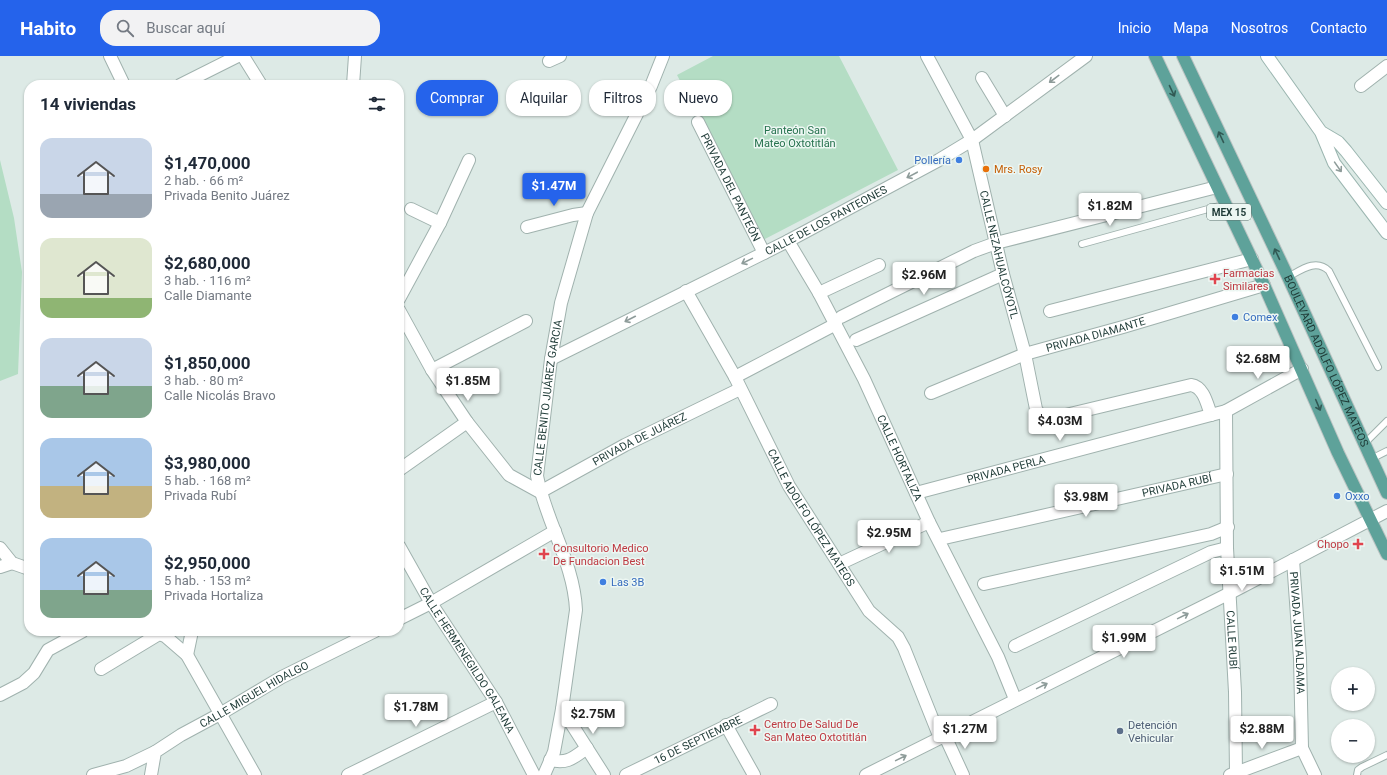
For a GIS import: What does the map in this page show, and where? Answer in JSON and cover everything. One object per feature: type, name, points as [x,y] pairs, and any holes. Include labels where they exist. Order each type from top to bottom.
[{"type":"main road","name":"MEX 15","points":[[1155,56],[1252,259],[1338,452],[1387,554]]},
{"type":"main road","name":"BOULEVARD ADOLFO LÓPEZ MATEOS","points":[[1183,56],[1288,277],[1387,493]]},
{"type":"street","points":[[110,56],[122,80]]},
{"type":"street","points":[[190,80],[238,56]]},
{"type":"street","points":[[243,56],[258,80]]},
{"type":"street","points":[[353,80],[354,56]]},
{"type":"street","points":[[549,61],[560,56]]},
{"type":"street","name":"CALLE BENITO JUÁREZ GARCIA","points":[[544,775],[554,752],[562,709],[576,610],[575,594],[571,578],[556,531],[540,492],[537,476],[551,359],[560,303],[587,213],[651,86],[663,56]]},
{"type":"street","name":"CALLE NEZAHUALCÓYOTL","points":[[927,56],[972,140],[1003,274],[1025,354],[1036,409],[1039,415],[1042,417],[1053,418],[1191,385],[1195,385],[1202,392],[1211,415]]},
{"type":"street","name":"CALLE DE LOS PANTEONES","points":[[551,359],[788,241],[938,160],[972,140],[1086,56]]},
{"type":"street","points":[[1267,56],[1320,132],[1334,163],[1387,233]]},
{"type":"street","points":[[1361,86],[1387,66]]},
{"type":"street","points":[[982,78],[1005,116]]},
{"type":"street","name":"PRIVADA DEL PANTEÓN","points":[[698,122],[764,253]]},
{"type":"street","points":[[1320,132],[1338,142],[1387,203]]},
{"type":"street","points":[[404,290],[440,223],[469,160]]},
{"type":"street","points":[[735,377],[838,320],[974,251],[996,243],[1217,187]]},
{"type":"street","points":[[411,209],[440,223]]},
{"type":"street","points":[[527,227],[573,215],[587,213]]},
{"type":"street","name":"CALLE HORTALIZA","points":[[788,241],[819,293],[838,320],[916,493],[998,657],[1015,700]]},
{"type":"street","points":[[1050,311],[1252,259]]},
{"type":"street","points":[[819,293],[879,265]]},
{"type":"street","points":[[856,340],[1003,274]]},
{"type":"street","name":"PRIVADA DIAMANTE","points":[[931,394],[1025,354],[1124,327],[1264,285]]},
{"type":"street","name":"CALLE ADOLFO LÓPEZ MATEOS","points":[[686,291],[735,377],[789,486],[869,611],[898,637],[942,737],[963,775]]},
{"type":"street","points":[[404,319],[432,370],[467,422],[509,475],[540,492]]},
{"type":"street","points":[[432,370],[526,321]]},
{"type":"street","name":"PRIVADA PERLA","points":[[916,493],[1226,411],[1302,369]]},
{"type":"street","name":"PRIVADA DE JUÁREZ","points":[[540,492],[625,445],[740,389]]},
{"type":"street","name":"CALLE RUBÍ","points":[[1226,411],[1227,548],[1235,692],[1233,774]]},
{"type":"street","points":[[404,466],[467,422]]},
{"type":"street","name":"PRIVADA RUBÍ","points":[[940,539],[1227,474]]},
{"type":"street","points":[[866,775],[1230,593],[1387,511]]},
{"type":"street","points":[[839,564],[930,522]]},
{"type":"street","points":[[984,584],[1211,534],[1228,527]]},
{"type":"street","points":[[404,616],[431,603],[556,531]]},
{"type":"street","points":[[0,548],[12,563],[24,567]]},
{"type":"street","points":[[1015,646],[1211,552],[1227,548]]},
{"type":"street","name":"CALLE HERMENEGILDO GALEANA","points":[[404,555],[431,603],[496,702],[534,775]]},
{"type":"street","name":"PRIVADA JUAN ALDAMA","points":[[1293,560],[1300,658],[1302,748],[1315,775]]},
{"type":"street","points":[[0,567],[12,563]]},
{"type":"street","points":[[0,695],[23,683],[34,673],[48,650],[74,636]]},
{"type":"street","points":[[101,668],[156,636]]},
{"type":"street","points":[[165,636],[187,655],[255,775]]},
{"type":"street","points":[[187,655],[191,636]]},
{"type":"street","name":"CALLE MIGUEL HIDALGO","points":[[93,775],[126,766],[155,752],[181,735],[282,678],[365,636]]},
{"type":"street","points":[[348,775],[496,702]]},
{"type":"street","name":"16 DE SEPTIEMBRE","points":[[626,775],[771,704]]},
{"type":"street","points":[[562,709],[604,775]]},
{"type":"street","points":[[726,725],[754,775]]},
{"type":"street","points":[[550,760],[560,762],[568,761],[587,748]]},
{"type":"street","points":[[1233,774],[1302,748]]},
{"type":"street","points":[[150,775],[155,752]]},
{"type":"lane","points":[[1082,244],[1226,204]]},
{"type":"lane","points":[[1288,277],[1305,268],[1317,265],[1324,266],[1329,271],[1378,367]]},
{"type":"lane","points":[[1364,444],[1387,421]]},
{"type":"lane","points":[[1371,459],[1387,451]]},
{"type":"lane","points":[[1357,775],[1358,770],[1362,767],[1387,755]]},
{"type":"green space","name":"Panteón San Mateo Oxtotitlán","points":[[713,56],[839,56],[898,170],[763,240],[698,116],[732,116],[732,80],[680,80],[677,75]]},
{"type":"green space","points":[[0,160],[14,218],[22,272],[18,374],[0,381]]},
{"type":"place","name":"Pollería","points":[[959,160]]},
{"type":"place","name":"Mrs. Rosy","points":[[986,169]]},
{"type":"place","name":"Farmacias Similares","points":[[1215,279]]},
{"type":"place","name":"Comex","points":[[1235,317]]},
{"type":"place","name":"Oxxo","points":[[1337,496]]},
{"type":"place","name":"Chopo","points":[[1358,544]]},
{"type":"place","name":"Consultorio Medico De Fundacion Best","points":[[544,554]]},
{"type":"place","name":"Las 3B","points":[[603,582]]},
{"type":"place","name":"Centro De Salud De San Mateo Oxtotitlán","points":[[755,730]]},
{"type":"place","name":"Detención Vehicular","points":[[1120,731]]}]
